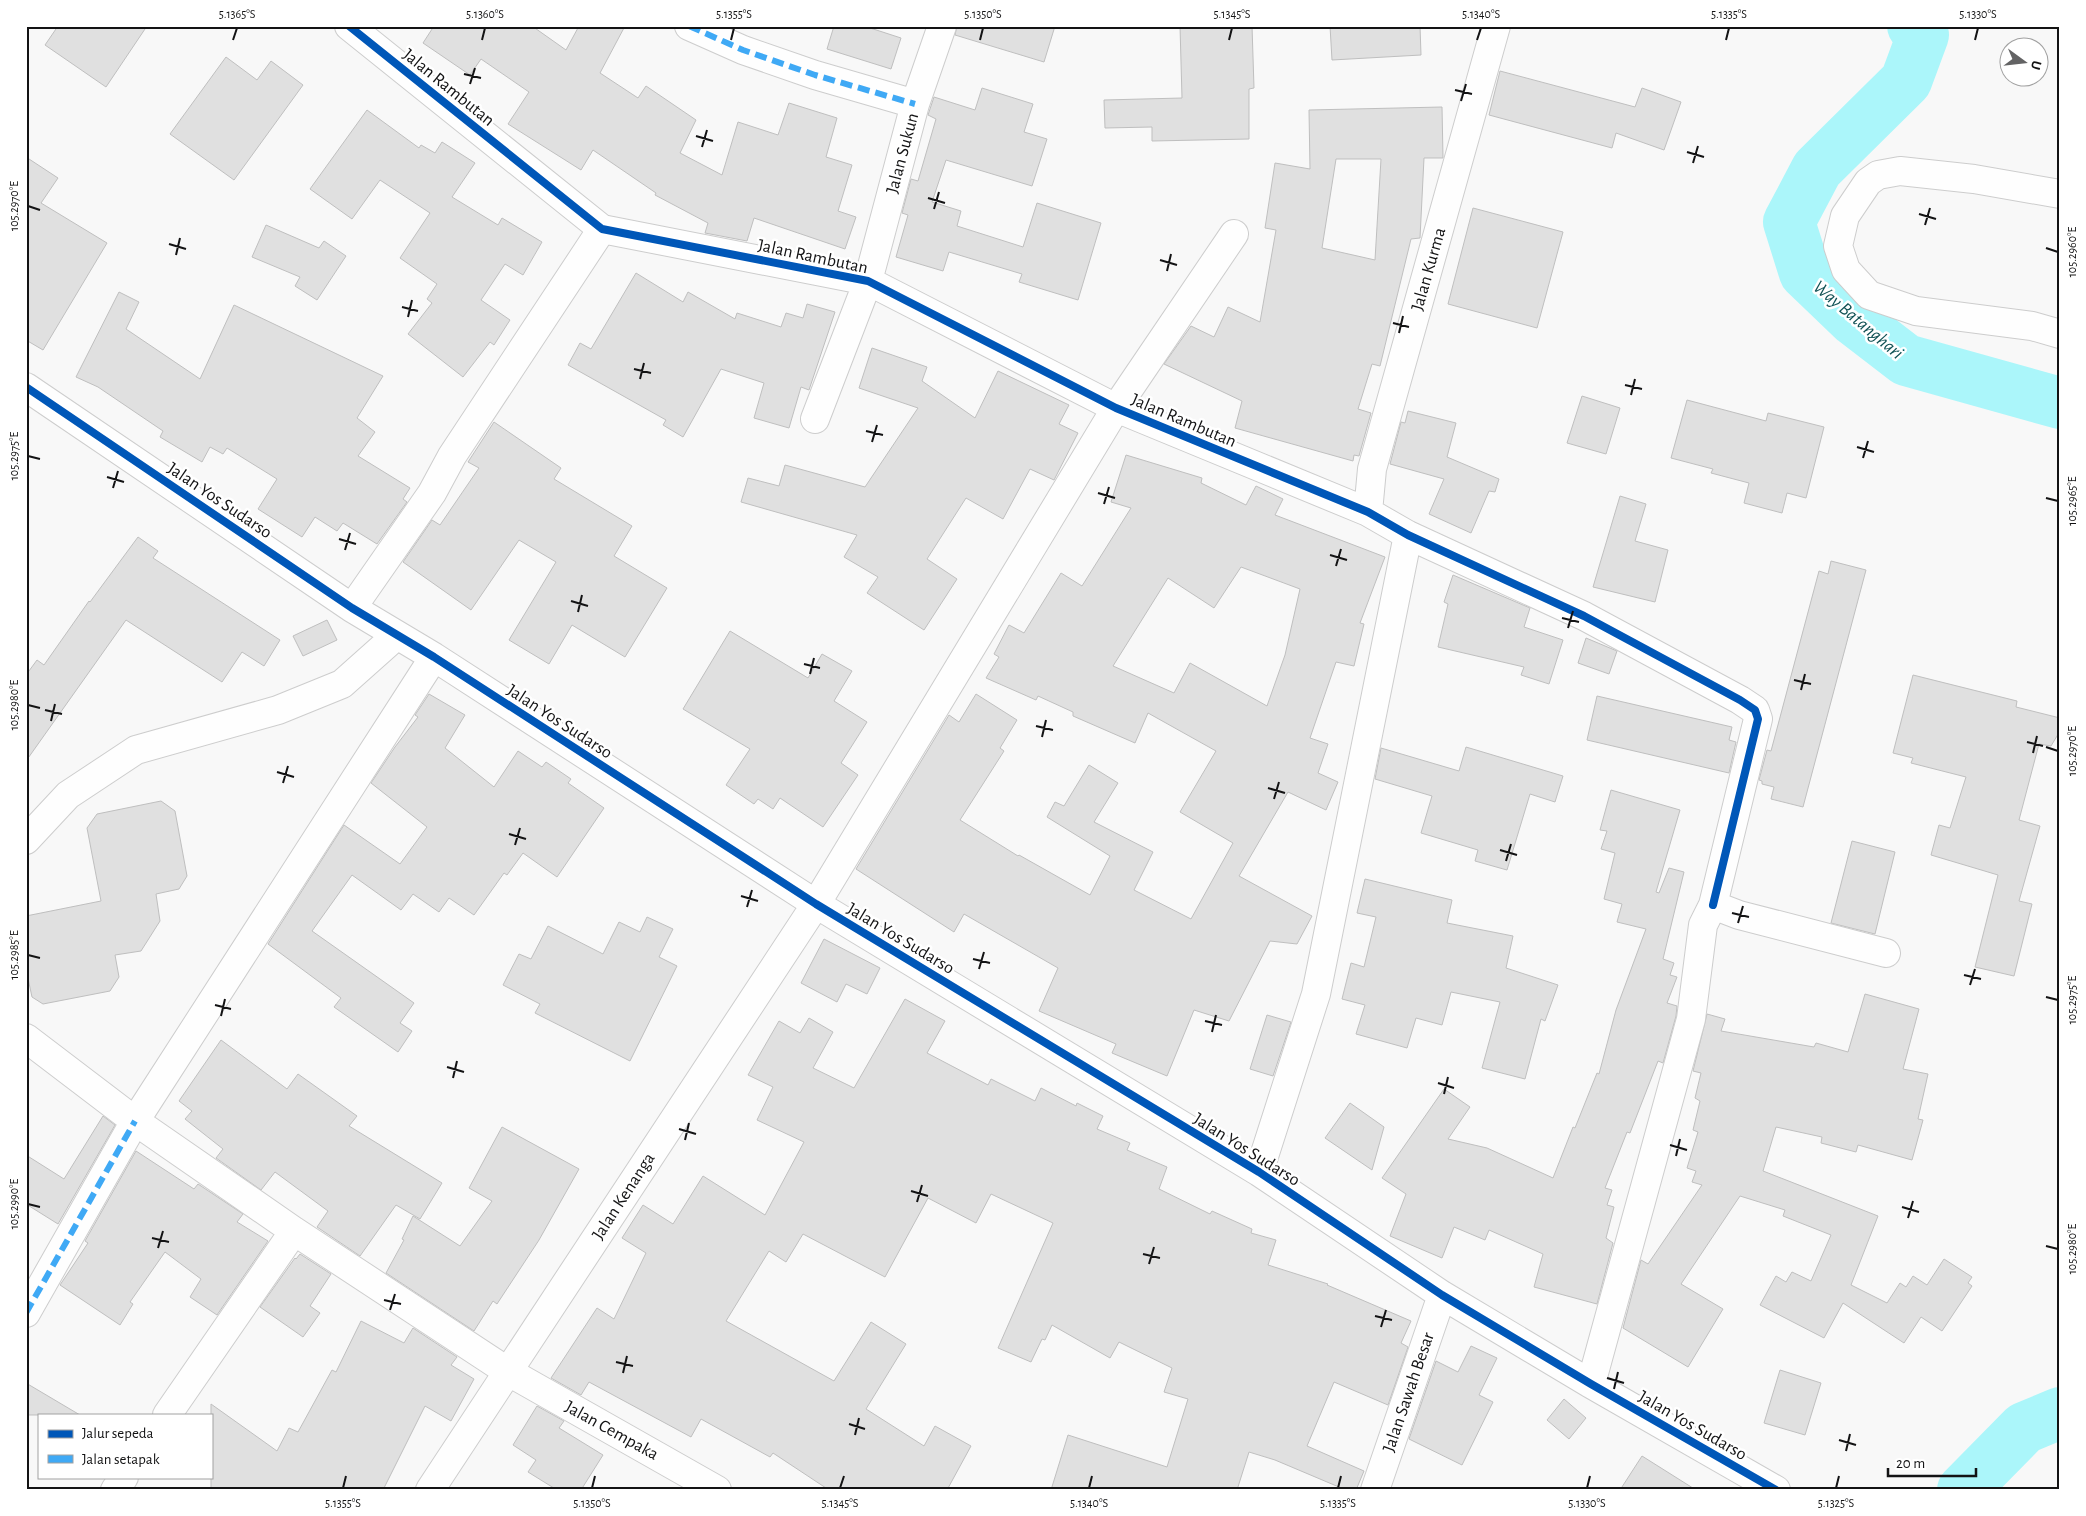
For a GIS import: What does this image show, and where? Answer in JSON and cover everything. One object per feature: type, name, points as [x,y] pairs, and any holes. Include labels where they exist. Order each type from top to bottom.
[{"type":"street","name":"Jalan Rambutan","points":[[349,26],[602,229],[868,281],[1116,408],[1368,512],[1408,535],[1584,616],[1740,700],[1755,710],[1758,719],[1713,905],[1703,925],[1691,1019],[1591,1384]]},
{"type":"street","points":[[689,26],[743,50],[797,69],[915,104]]},
{"type":"street","name":"Jalan Sukun","points":[[816,419],[868,281],[915,104],[942,26]]},
{"type":"street","name":"Jalan Kurma","points":[[1368,512],[1372,469],[1496,26]]},
{"type":"street","points":[[2060,194],[1974,179],[1900,171],[1878,175],[1868,182],[1845,216],[1838,246],[1846,270],[1869,295],[1916,311],[2032,326],[2060,334]]},
{"type":"street","points":[[352,608],[432,493],[452,456],[602,229]]},
{"type":"street","name":"Jalan Kenanga","points":[[430,1490],[816,904],[1116,408],[1234,234]]},
{"type":"street","name":"Jalan Yos Sudarso","points":[[26,387],[352,608],[434,658],[816,904],[1258,1172],[1442,1295],[1591,1384],[1776,1490]]},
{"type":"street","points":[[1258,1172],[1316,994],[1408,535]]},
{"type":"street","points":[[27,838],[68,795],[136,750],[278,710],[342,684],[397,635]]},
{"type":"street","points":[[26,1313],[135,1121],[434,658]]},
{"type":"street","points":[[1713,905],[1740,915],[1886,953]]},
{"type":"street","name":"Jalan Cempaka","points":[[26,1038],[135,1121],[294,1231],[507,1371],[717,1490]]},
{"type":"street","points":[[168,1414],[294,1231]]},
{"type":"street","name":"Jalan Sawah Besar","points":[[1375,1490],[1442,1295]]},
{"type":"street","points":[[115,1490],[123,1478]]},
{"type":"building","points":[[58,26],[147,26],[106,87],[45,45]]},
{"type":"building","points":[[434,26],[532,26],[566,50],[579,26],[625,26],[600,73],[638,98],[646,86],[696,120],[680,153],[722,175],[738,122],[778,135],[789,103],[837,118],[826,157],[852,165],[838,211],[856,217],[845,249],[754,218],[747,241],[705,233],[708,223],[655,195],[656,193],[593,150],[581,170],[508,124],[529,92],[481,59],[470,75],[423,43]]},
{"type":"building","points":[[834,26],[864,26],[901,38],[891,69],[827,49]]},
{"type":"building","points":[[957,26],[1055,26],[1044,62],[955,35]]},
{"type":"building","points":[[1180,26],[1252,26],[1254,88],[1249,89],[1249,139],[1152,141],[1152,127],[1105,128],[1104,100],[1182,98]]},
{"type":"building","points":[[1330,26],[1420,26],[1421,55],[1332,60]]},
{"type":"building","points":[[226,57],[257,80],[271,61],[303,85],[234,180],[170,134]]},
{"type":"building","points":[[1500,71],[1635,107],[1642,88],[1681,102],[1664,150],[1616,133],[1612,148],[1489,115]]},
{"type":"building","points":[[982,88],[1033,104],[1024,132],[1047,139],[1032,186],[946,160],[932,202],[961,211],[957,226],[1023,247],[1037,203],[1101,223],[1078,300],[1019,282],[1022,274],[949,252],[943,271],[896,257],[908,215],[902,213],[911,179],[918,181],[936,119],[928,115],[934,97],[975,110]]},
{"type":"building","points":[[1442,107],[1443,158],[1424,158],[1420,238],[1411,239],[1380,366],[1372,364],[1358,409],[1371,413],[1359,456],[1354,455],[1353,461],[1235,428],[1242,401],[1164,364],[1191,326],[1214,337],[1228,307],[1260,322],[1276,230],[1265,228],[1275,163],[1310,169],[1309,110]],"holes":[[[1336,159],[1381,159],[1375,260],[1322,248]]]},
{"type":"building","points":[[367,110],[419,148],[421,145],[435,153],[442,142],[475,163],[452,197],[498,225],[502,218],[542,242],[523,275],[505,264],[481,300],[510,320],[494,345],[490,342],[463,377],[408,334],[432,303],[427,299],[437,284],[400,258],[430,213],[380,180],[352,219],[310,189]]},
{"type":"building","points":[[26,157],[58,178],[41,203],[107,243],[43,350],[26,340]]},
{"type":"building","points":[[1473,208],[1563,232],[1537,328],[1448,304]]},
{"type":"building","points":[[266,225],[319,248],[324,241],[346,256],[317,300],[295,286],[300,277],[252,257]]},
{"type":"building","points":[[636,273],[683,302],[688,292],[735,319],[737,313],[781,327],[786,313],[803,318],[807,304],[835,312],[809,390],[801,387],[789,428],[754,418],[764,383],[721,369],[683,437],[663,425],[666,420],[568,365],[580,343],[591,349]]},
{"type":"building","points":[[119,292],[139,302],[126,329],[200,379],[234,305],[383,376],[357,418],[375,432],[358,456],[410,488],[403,499],[407,502],[377,544],[343,523],[337,531],[315,517],[302,537],[258,509],[277,479],[227,448],[223,454],[210,447],[202,462],[160,437],[163,431],[98,387],[76,377]]},
{"type":"building","points":[[872,348],[927,367],[922,381],[975,418],[998,371],[1069,405],[1059,424],[1078,433],[1054,480],[1030,469],[1003,519],[966,498],[927,559],[957,579],[924,630],[867,593],[878,577],[844,557],[857,535],[741,502],[748,478],[779,486],[785,465],[865,487],[918,408],[859,388]]},
{"type":"building","points":[[1582,396],[1620,408],[1606,454],[1567,443]]},
{"type":"building","points":[[1687,400],[1766,421],[1768,413],[1824,427],[1806,498],[1787,493],[1782,513],[1744,503],[1749,483],[1711,473],[1713,469],[1671,458]]},
{"type":"building","points":[[1408,411],[1456,423],[1447,457],[1499,479],[1495,492],[1489,491],[1471,533],[1429,514],[1444,479],[1390,464],[1401,422],[1405,423]]},
{"type":"building","points":[[494,422],[561,468],[554,479],[632,526],[614,556],[667,588],[625,657],[572,625],[549,664],[509,640],[556,562],[519,540],[471,610],[403,562],[432,520],[440,525],[479,468],[468,462]]},
{"type":"building","points":[[1126,455],[1202,478],[1201,483],[1246,505],[1256,486],[1283,499],[1275,515],[1385,557],[1360,623],[1364,624],[1354,666],[1336,662],[1310,738],[1328,744],[1318,773],[1338,782],[1326,810],[1288,792],[1239,876],[1312,916],[1297,944],[1270,941],[1229,1021],[1194,1010],[1167,1076],[1112,1053],[1116,1044],[1039,1011],[1058,968],[964,914],[954,932],[856,869],[949,715],[959,722],[976,694],[1017,720],[1000,748],[1004,751],[960,820],[1018,856],[1090,895],[1110,856],[1047,817],[1055,802],[1064,806],[1089,765],[1118,783],[1094,822],[1153,852],[1134,890],[1191,919],[1233,843],[1180,812],[1216,751],[1148,713],[1135,743],[1073,716],[1073,712],[1038,696],[1036,700],[986,678],[999,657],[994,654],[1009,625],[1024,633],[1061,573],[1082,586],[1131,508],[1111,502]],"holes":[[[1241,567],[1300,589],[1285,655],[1267,706],[1190,663],[1174,693],[1113,666],[1168,578],[1214,608]]]},
{"type":"building","points":[[1620,496],[1646,504],[1635,541],[1668,550],[1655,602],[1593,587]]},
{"type":"building","points":[[138,537],[158,551],[153,558],[280,640],[264,666],[242,652],[222,682],[126,620],[26,761],[26,675],[37,660],[44,665],[89,601]]},
{"type":"building","points":[[1831,561],[1866,570],[1803,807],[1771,799],[1774,787],[1762,784],[1762,781],[1759,780],[1767,750],[1771,751],[1819,571],[1828,574]]},
{"type":"building","points":[[1453,575],[1530,608],[1524,627],[1563,640],[1549,684],[1521,675],[1524,667],[1438,647],[1448,604],[1444,602]]},
{"type":"building","points":[[327,620],[337,640],[303,656],[293,636]]},
{"type":"building","points":[[730,631],[808,678],[822,654],[852,671],[834,701],[867,722],[841,763],[858,775],[823,827],[780,798],[773,809],[758,799],[754,804],[726,785],[750,749],[683,709]]},
{"type":"building","points":[[1586,638],[1617,651],[1609,674],[1578,663]]},
{"type":"building","points":[[1913,675],[2017,701],[2016,707],[2060,718],[2060,731],[2051,746],[2039,744],[2019,820],[2040,826],[2019,901],[2032,904],[2014,976],[1975,967],[1998,875],[1931,855],[1939,825],[1950,828],[1966,777],[1911,763],[1913,758],[1893,753]]},
{"type":"building","points":[[429,694],[465,715],[445,748],[494,787],[518,751],[542,767],[546,762],[571,779],[568,783],[604,808],[557,877],[523,853],[507,875],[504,873],[474,915],[449,898],[439,912],[413,894],[401,910],[352,875],[312,931],[414,1003],[400,1023],[412,1031],[398,1052],[334,1007],[341,998],[268,944],[344,825],[400,864],[427,827],[371,783],[418,717],[415,715]]},
{"type":"building","points":[[1597,696],[1732,727],[1729,740],[1736,742],[1729,773],[1587,740]]},
{"type":"building","points":[[1466,747],[1563,776],[1555,802],[1530,794],[1507,870],[1475,861],[1478,850],[1421,833],[1432,796],[1375,779],[1381,748],[1459,771]]},
{"type":"building","points":[[1611,790],[1680,810],[1656,892],[1659,893],[1669,868],[1684,872],[1663,959],[1674,963],[1670,975],[1677,977],[1667,1003],[1677,1006],[1676,1016],[1663,1063],[1658,1061],[1630,1133],[1627,1132],[1605,1188],[1612,1190],[1607,1205],[1614,1207],[1606,1238],[1613,1243],[1597,1304],[1534,1287],[1543,1254],[1489,1230],[1485,1240],[1454,1227],[1442,1258],[1390,1236],[1406,1194],[1382,1178],[1444,1089],[1470,1107],[1448,1139],[1487,1148],[1553,1178],[1573,1127],[1575,1128],[1597,1073],[1599,1074],[1616,1010],[1646,929],[1617,922],[1622,904],[1604,899],[1615,853],[1601,849],[1607,831],[1600,830]]},
{"type":"building","points":[[161,801],[175,811],[187,876],[179,889],[156,894],[160,921],[141,951],[115,955],[119,977],[110,991],[43,1004],[32,997],[26,969],[26,916],[101,901],[87,828],[97,814]]},
{"type":"building","points":[[1852,841],[1895,852],[1875,934],[1831,923]]},
{"type":"building","points":[[1365,879],[1452,900],[1447,923],[1513,936],[1506,968],[1558,985],[1545,1021],[1541,1019],[1525,1079],[1482,1068],[1500,1002],[1451,992],[1442,1025],[1416,1018],[1407,1048],[1356,1034],[1365,1005],[1342,999],[1351,963],[1364,967],[1376,917],[1357,913]]},
{"type":"building","points":[[647,917],[673,929],[659,957],[677,966],[630,1061],[535,1013],[540,1004],[503,985],[519,954],[531,959],[548,926],[603,954],[619,922],[640,932]]},
{"type":"building","points":[[824,939],[880,968],[867,994],[846,984],[837,1002],[801,983]]},
{"type":"building","points":[[1865,994],[1919,1009],[1903,1069],[1928,1074],[1918,1119],[1923,1120],[1912,1160],[1858,1145],[1856,1152],[1821,1143],[1822,1137],[1776,1127],[1763,1171],[1878,1216],[1851,1285],[1887,1303],[1900,1283],[1906,1287],[1913,1276],[1927,1285],[1944,1259],[1972,1277],[1968,1283],[1972,1286],[1942,1331],[1921,1317],[1904,1343],[1843,1303],[1824,1338],[1760,1305],[1776,1276],[1786,1282],[1792,1272],[1811,1281],[1831,1235],[1783,1216],[1785,1210],[1740,1196],[1681,1284],[1723,1309],[1688,1367],[1623,1328],[1641,1260],[1648,1264],[1702,1185],[1692,1182],[1696,1171],[1687,1168],[1698,1132],[1693,1130],[1700,1101],[1695,1098],[1701,1073],[1693,1071],[1707,1014],[1725,1019],[1721,1031],[1814,1047],[1816,1043],[1848,1052]]},
{"type":"building","points":[[905,999],[945,1021],[927,1053],[988,1085],[991,1079],[1035,1101],[1041,1088],[1076,1106],[1077,1103],[1103,1116],[1097,1129],[1130,1143],[1127,1150],[1167,1167],[1159,1189],[1210,1214],[1212,1211],[1252,1229],[1251,1233],[1276,1240],[1268,1265],[1328,1284],[1411,1321],[1401,1343],[1408,1347],[1388,1405],[1334,1382],[1307,1446],[1364,1471],[1356,1490],[1346,1490],[1275,1460],[1249,1452],[1237,1490],[1051,1490],[1068,1435],[1167,1467],[1188,1399],[1164,1392],[1172,1368],[1119,1342],[1110,1358],[1052,1325],[1045,1340],[1042,1339],[1031,1362],[998,1348],[1053,1223],[991,1194],[976,1223],[928,1198],[885,1277],[803,1234],[786,1262],[769,1251],[726,1321],[834,1381],[871,1322],[906,1344],[866,1409],[924,1446],[935,1426],[971,1446],[947,1490],[829,1490],[773,1453],[770,1457],[701,1419],[691,1437],[589,1382],[581,1395],[551,1378],[597,1308],[614,1319],[646,1253],[622,1238],[643,1205],[673,1224],[703,1176],[765,1215],[804,1142],[757,1120],[773,1087],[748,1075],[779,1021],[800,1033],[809,1018],[833,1032],[813,1068],[854,1088]]},
{"type":"building","points":[[1267,1015],[1291,1022],[1273,1076],[1250,1069]]},
{"type":"building","points":[[221,1040],[287,1089],[298,1074],[357,1116],[349,1126],[442,1183],[420,1219],[396,1205],[360,1256],[317,1227],[328,1211],[275,1172],[261,1190],[216,1158],[223,1149],[185,1119],[192,1111],[179,1101]]},
{"type":"building","points":[[1350,1103],[1384,1127],[1372,1170],[1325,1138]]},
{"type":"building","points":[[103,1116],[115,1125],[58,1224],[26,1204],[26,1155],[64,1179]]},
{"type":"building","points":[[502,1127],[579,1169],[539,1240],[497,1304],[493,1301],[474,1331],[386,1273],[404,1240],[402,1239],[413,1216],[460,1246],[492,1201],[469,1188]]},
{"type":"building","points":[[136,1151],[194,1189],[198,1184],[243,1214],[237,1222],[268,1241],[217,1315],[190,1297],[201,1279],[165,1252],[130,1302],[133,1304],[120,1325],[60,1285],[88,1243],[85,1241]]},
{"type":"building","points":[[300,1254],[331,1274],[310,1306],[320,1313],[303,1337],[260,1307],[295,1258]]},
{"type":"building","points":[[361,1321],[404,1343],[413,1328],[457,1357],[451,1365],[474,1379],[451,1421],[425,1406],[383,1490],[211,1490],[211,1404],[277,1451],[289,1428],[298,1432],[332,1370],[336,1372]]},
{"type":"building","points":[[1471,1346],[1497,1358],[1479,1395],[1493,1402],[1462,1465],[1409,1439],[1436,1361],[1458,1372]]},
{"type":"building","points":[[1780,1370],[1821,1383],[1805,1435],[1764,1423]]},
{"type":"building","points":[[26,1383],[78,1414],[38,1414],[26,1415]]},
{"type":"building","points":[[1564,1399],[1586,1418],[1569,1439],[1547,1420]]},
{"type":"building","points":[[537,1406],[564,1421],[559,1428],[603,1455],[581,1490],[557,1490],[528,1472],[536,1460],[513,1445]]},
{"type":"building","points":[[1642,1456],[1696,1490],[1620,1490]]},
{"type":"waterway","name":"Way Batanghari","points":[[1913,26],[1923,35],[1906,81],[1817,169],[1789,222],[1805,273],[1854,320],[1906,360],[2060,403]]},
{"type":"waterway","name":"Way Batanghari","points":[[1963,1490],[2024,1428],[2060,1413]]},
{"type":"marked path","points":[[689,26],[743,50],[815,75],[915,104]]},
{"type":"marked path","points":[[26,1313],[135,1121]]},
{"type":"cycle path","points":[[349,26],[602,229],[868,281],[1116,408],[1368,512],[1408,535],[1584,616],[1740,700],[1755,710],[1758,719],[1713,905]]},
{"type":"cycle path","points":[[26,387],[352,608],[434,657],[816,904],[1259,1172],[1442,1295],[1591,1384],[1776,1490]]}]
